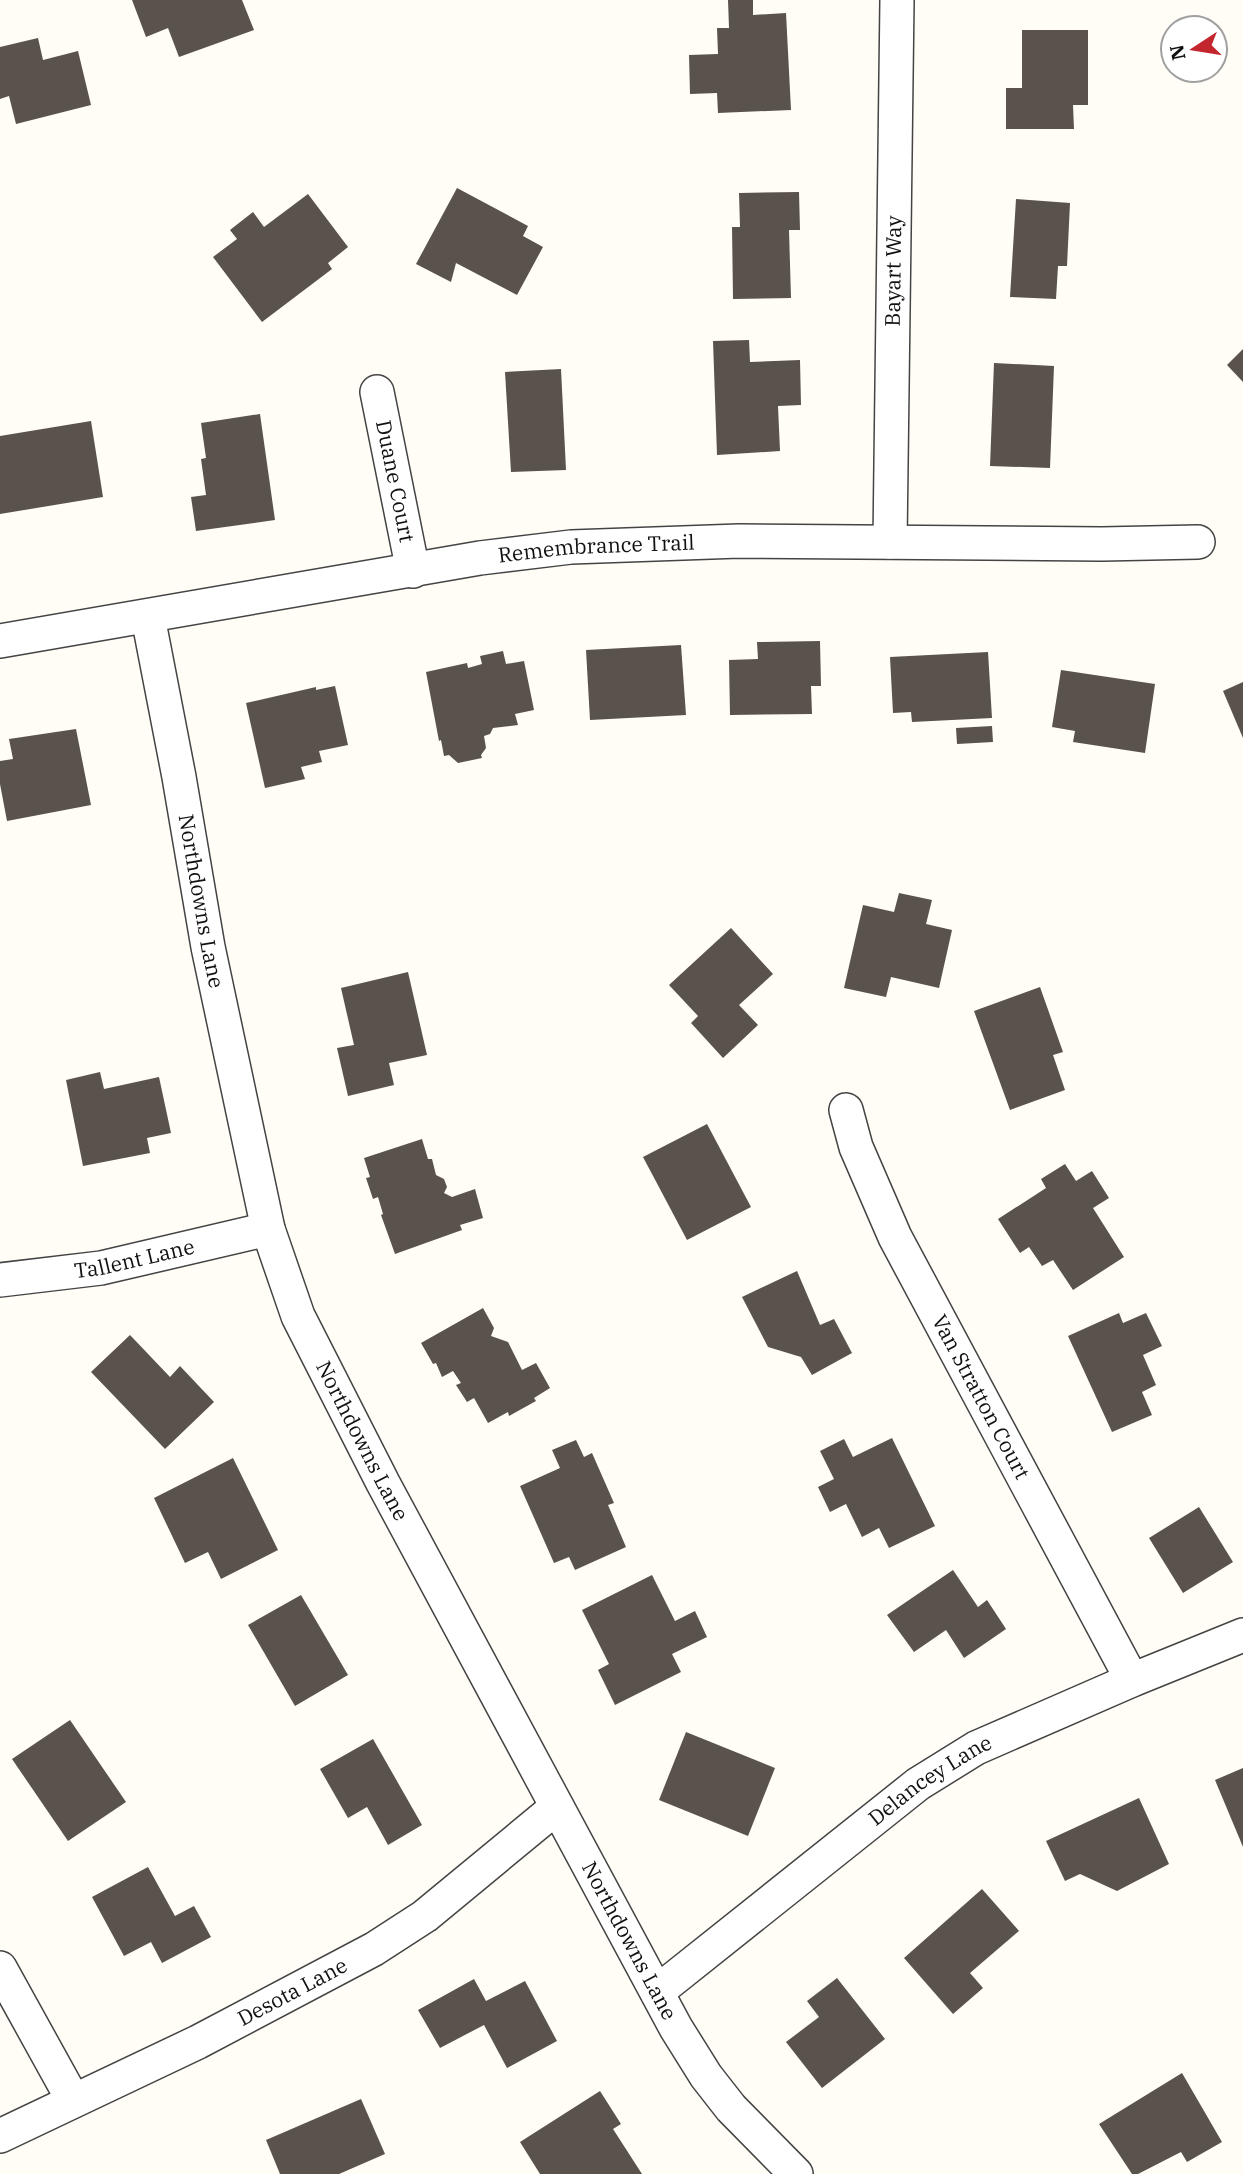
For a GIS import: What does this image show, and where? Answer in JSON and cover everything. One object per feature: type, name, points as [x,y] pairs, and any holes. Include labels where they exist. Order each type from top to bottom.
[{"type":"street","name":"Bayart Way","points":[[890,542],[897,0]]},
{"type":"street","name":"Duane Court","points":[[377,392],[413,571]]},
{"type":"street","name":"Remembrance Trail","points":[[0,641],[481,558],[572,547],[739,541],[1102,544],[1198,542]]},
{"type":"street","name":"Northdowns Lane","points":[[148,617],[208,947],[268,1229],[304,1328],[383,1483],[657,1992],[706,2076],[731,2108],[796,2174]]},
{"type":"street","name":"Van Stratton Court","points":[[846,1110],[856,1147],[895,1237],[1132,1680]]},
{"type":"street","name":"Tallent Lane","points":[[0,1280],[101,1268],[268,1229]]},
{"type":"street","name":"Delancey Lane","points":[[657,1992],[918,1784],[976,1748],[1243,1635]]},
{"type":"street","name":"Desota Lane","points":[[0,2136],[198,2042],[374,1949],[425,1916],[557,1807]]},
{"type":"street","points":[[0,1968],[73,2100]]},
{"type":"building","points":[[132,0],[242,0],[254,30],[179,57],[168,28],[146,37]]},
{"type":"building","points":[[728,0],[753,0],[753,15],[786,13],[791,110],[718,113],[717,93],[690,94],[689,55],[718,54],[717,28],[729,28]]},
{"type":"building","points":[[1022,30],[1088,30],[1088,105],[1073,105],[1074,129],[1006,129],[1006,88],[1022,88]]},
{"type":"building","points":[[38,38],[43,60],[78,51],[91,105],[16,124],[9,96],[0,99],[0,47]]},
{"type":"building","points":[[457,188],[528,226],[523,236],[543,247],[517,295],[456,263],[451,282],[416,264]]},
{"type":"building","points":[[799,192],[800,230],[789,230],[791,298],[733,299],[732,227],[740,227],[739,193]]},
{"type":"building","points":[[308,194],[348,247],[328,263],[332,269],[262,322],[213,257],[237,239],[230,230],[253,212],[264,227]]},
{"type":"building","points":[[1016,199],[1070,203],[1067,266],[1058,266],[1056,299],[1010,297]]},
{"type":"building","points":[[749,340],[750,362],[800,360],[801,405],[778,406],[780,451],[717,455],[713,341]]},
{"type":"building","points":[[1243,349],[1243,382],[1227,365]]},
{"type":"building","points":[[994,363],[1054,366],[1050,468],[990,466]]},
{"type":"building","points":[[561,369],[566,470],[511,472],[505,372]]},
{"type":"building","points":[[260,414],[275,520],[196,531],[191,497],[206,495],[201,459],[206,458],[201,423]]},
{"type":"building","points":[[91,421],[103,497],[0,514],[0,436]]},
{"type":"building","points":[[820,641],[821,686],[811,686],[812,714],[730,715],[729,660],[758,659],[757,642]]},
{"type":"building","points":[[681,645],[686,715],[590,720],[586,650]]},
{"type":"building","points":[[503,651],[506,664],[524,661],[534,710],[515,714],[518,725],[493,728],[490,734],[484,736],[486,748],[482,758],[458,763],[449,755],[444,756],[426,672],[467,663],[468,668],[482,664],[480,656]]},
{"type":"building","points":[[988,652],[992,718],[912,722],[911,712],[893,713],[890,657]]},
{"type":"building","points":[[1061,670],[1155,684],[1145,753],[1073,742],[1075,731],[1052,727]]},
{"type":"building","points":[[1243,682],[1243,738],[1223,691]]},
{"type":"building","points":[[335,686],[348,745],[319,751],[322,762],[301,767],[305,779],[265,788],[246,703],[316,687],[316,690]]},
{"type":"building","points":[[992,726],[993,742],[957,744],[956,728]]},
{"type":"building","points":[[76,729],[91,805],[7,821],[0,784],[0,761],[13,759],[9,739]]},
{"type":"building","points":[[899,893],[932,900],[926,924],[952,930],[939,988],[891,977],[886,997],[844,988],[863,905],[894,912]]},
{"type":"building","points":[[731,928],[773,974],[739,1005],[758,1025],[723,1058],[691,1023],[698,1016],[669,985]]},
{"type":"building","points":[[408,972],[427,1055],[389,1063],[394,1085],[348,1096],[337,1048],[354,1045],[341,988]]},
{"type":"building","points":[[1040,987],[1063,1052],[1053,1055],[1065,1090],[1010,1110],[974,1011]]},
{"type":"building","points":[[100,1072],[104,1089],[159,1077],[171,1133],[147,1138],[150,1153],[83,1166],[66,1080]]},
{"type":"building","points":[[707,1124],[751,1207],[687,1240],[643,1157]]},
{"type":"building","points":[[422,1139],[436,1175],[444,1179],[447,1187],[444,1193],[452,1197],[475,1189],[483,1218],[460,1225],[462,1230],[395,1254],[381,1215],[383,1214],[378,1197],[373,1199],[366,1178],[370,1177],[364,1158]]},
{"type":"building","points":[[1065,1164],[1076,1181],[1092,1171],[1109,1198],[1093,1208],[1124,1257],[1073,1290],[1053,1260],[1042,1266],[1029,1247],[1020,1253],[998,1219],[1046,1188],[1041,1179]]},
{"type":"building","points":[[797,1271],[820,1325],[834,1319],[852,1353],[812,1375],[801,1357],[768,1347],[742,1297]]},
{"type":"building","points":[[483,1308],[494,1328],[491,1336],[508,1342],[522,1370],[536,1363],[550,1388],[534,1398],[536,1401],[509,1416],[508,1412],[488,1423],[474,1398],[467,1402],[456,1385],[461,1383],[453,1371],[442,1377],[436,1363],[433,1364],[421,1343]]},
{"type":"building","points":[[1119,1313],[1123,1323],[1146,1313],[1162,1346],[1143,1355],[1156,1385],[1142,1392],[1152,1415],[1112,1432],[1068,1336]]},
{"type":"building","points":[[130,1335],[170,1377],[180,1366],[214,1402],[165,1449],[91,1372]]},
{"type":"building","points":[[892,1438],[935,1526],[889,1548],[879,1528],[862,1537],[846,1504],[830,1512],[818,1487],[834,1479],[820,1451],[844,1439],[853,1457]]},
{"type":"building","points":[[576,1440],[584,1457],[592,1453],[614,1503],[608,1505],[626,1547],[575,1570],[569,1557],[554,1563],[520,1486],[560,1468],[552,1450]]},
{"type":"building","points":[[233,1458],[278,1550],[221,1579],[208,1552],[185,1563],[154,1498]]},
{"type":"building","points":[[1199,1507],[1233,1562],[1183,1593],[1149,1538]]},
{"type":"building","points":[[953,1570],[978,1607],[987,1600],[1006,1629],[964,1658],[946,1630],[914,1652],[887,1615]]},
{"type":"building","points":[[652,1575],[675,1621],[695,1611],[707,1637],[672,1654],[681,1672],[615,1705],[598,1670],[609,1664],[582,1610]]},
{"type":"building","points":[[301,1595],[348,1675],[295,1706],[248,1625]]},
{"type":"building","points":[[70,1720],[126,1802],[68,1841],[12,1759]]},
{"type":"building","points":[[686,1732],[775,1768],[748,1836],[659,1800]]},
{"type":"building","points":[[373,1739],[422,1825],[388,1845],[367,1807],[348,1818],[320,1769]]},
{"type":"building","points":[[1243,1768],[1243,1847],[1215,1780]]},
{"type":"building","points":[[1139,1798],[1169,1864],[1117,1891],[1080,1874],[1065,1881],[1046,1841]]},
{"type":"building","points":[[148,1867],[175,1916],[194,1906],[211,1937],[162,1963],[151,1942],[124,1956],[92,1897]]},
{"type":"building","points":[[982,1889],[1019,1931],[970,1973],[983,1988],[953,2014],[904,1958]]},
{"type":"building","points":[[837,1978],[885,2039],[822,2088],[786,2042],[819,2017],[807,2001]]},
{"type":"building","points":[[474,1979],[486,2001],[525,1981],[557,2041],[507,2068],[484,2025],[440,2048],[418,2010]]},
{"type":"building","points":[[1182,2073],[1222,2142],[1187,2162],[1181,2152],[1138,2174],[1132,2174],[1099,2124]]},
{"type":"building","points":[[600,2091],[621,2124],[613,2129],[642,2174],[540,2174],[520,2142]]},
{"type":"building","points":[[361,2099],[385,2154],[339,2174],[280,2174],[266,2140]]}]
